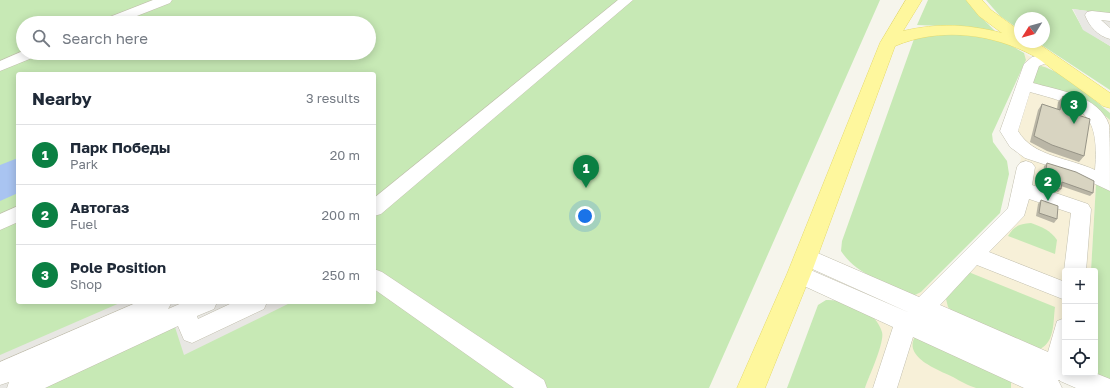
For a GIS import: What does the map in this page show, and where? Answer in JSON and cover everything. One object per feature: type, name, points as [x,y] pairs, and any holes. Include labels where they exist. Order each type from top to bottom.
[{"type":"main road","points":[[751,388],[802,265],[888,43],[914,0]]},
{"type":"main road","points":[[974,0],[985,13],[1014,35]]},
{"type":"main road","points":[[888,43],[905,34],[921,30],[946,29],[992,34],[1036,50],[1110,102]]},
{"type":"street","points":[[125,16],[165,0]]},
{"type":"street","points":[[376,206],[626,0]]},
{"type":"street","points":[[1110,17],[1092,15],[1095,23],[1110,35]]},
{"type":"street","points":[[1025,85],[1069,99],[1085,107],[1097,117],[1104,134],[1107,183],[1080,170],[1031,154],[1016,143],[1009,131],[1032,64],[1037,60],[1036,50]]},
{"type":"street","points":[[0,66],[16,60]]},
{"type":"street","points":[[885,388],[915,319],[1017,211],[1026,167]]},
{"type":"street","points":[[1022,189],[1081,209],[1075,268]]},
{"type":"street","points":[[0,223],[16,214]]},
{"type":"street","points":[[974,255],[1062,290]]},
{"type":"street","points":[[802,265],[915,319],[1020,372],[1060,375],[1102,388]]},
{"type":"street","points":[[376,279],[535,388]]},
{"type":"street","points":[[0,374],[157,304]]},
{"type":"street","points":[[19,388],[202,304]]},
{"type":"street","points":[[184,312],[192,333],[252,304]]},
{"type":"street","points":[[1060,375],[1064,340]]},
{"type":"shaded area","points":[[1073,9],[1110,14],[1110,46],[1083,30]]},
{"type":"shaded area","points":[[1024,53],[1054,71],[1048,68],[1110,120],[1110,190],[1096,184],[1091,268],[1062,268],[1062,359],[909,294],[915,295],[921,292],[1008,213],[1021,158],[1016,148],[1022,70],[1026,60]]},
{"type":"shaded area","points":[[117,304],[288,304],[184,355],[174,324],[36,388],[0,388],[0,355]]},
{"type":"shaded area","points":[[863,309],[1032,388],[865,388],[881,343],[882,332]]},
{"type":"green space","points":[[0,0],[880,0],[709,388],[0,388]]},
{"type":"green space","points":[[928,0],[967,0],[975,11],[995,31],[967,27],[917,25]]},
{"type":"green space","points":[[986,0],[1110,0],[1110,14],[1072,9],[1083,29],[1110,46],[1110,90],[1046,48],[1050,48],[1050,12],[1014,12],[1014,26],[1000,16]]},
{"type":"green space","points":[[973,34],[1003,41],[1024,53],[1026,60],[992,134],[993,142],[1007,161],[1009,174],[1000,213],[921,292],[915,295],[909,294],[871,277],[854,266],[841,251],[842,241],[914,39],[927,35]]},
{"type":"green space","points":[[1041,66],[1059,74],[1086,93],[1110,113],[1110,120],[1091,104],[1034,83],[1032,80],[1036,67]]},
{"type":"green space","points":[[1096,184],[1110,190],[1110,384],[1098,375],[1098,268],[1091,268]]},
{"type":"green space","points":[[1031,223],[1046,229],[1057,240],[1055,254],[1008,236],[1017,226]]},
{"type":"green space","points":[[966,271],[1055,307],[1051,337],[1045,346],[1040,349],[954,313],[948,307],[946,299]]},
{"type":"green space","points":[[826,300],[842,301],[859,307],[867,312],[879,324],[882,332],[881,343],[865,388],[787,388],[818,305]]},
{"type":"green space","points":[[916,335],[1011,378],[1011,388],[976,388],[967,385],[931,366],[917,356],[913,350],[913,343]]},
{"type":"water","points":[[16,159],[16,194],[0,201],[0,165]]},
{"type":"building","points":[[1063,96],[1077,102],[1075,114],[1090,119],[1084,156],[1052,145],[1034,136],[1042,104],[1060,110]]},
{"type":"building","points":[[1047,163],[1076,172],[1094,181],[1093,193],[1062,182],[1061,189],[1044,183]]},
{"type":"building","points":[[1041,200],[1058,206],[1057,219],[1039,213]]},
{"type":"place","name":"Pole Position","points":[[1074,124]]},
{"type":"place","name":"Парк Победы","points":[[586,188]]},
{"type":"place","name":"Автогаз","points":[[1048,201]]}]
